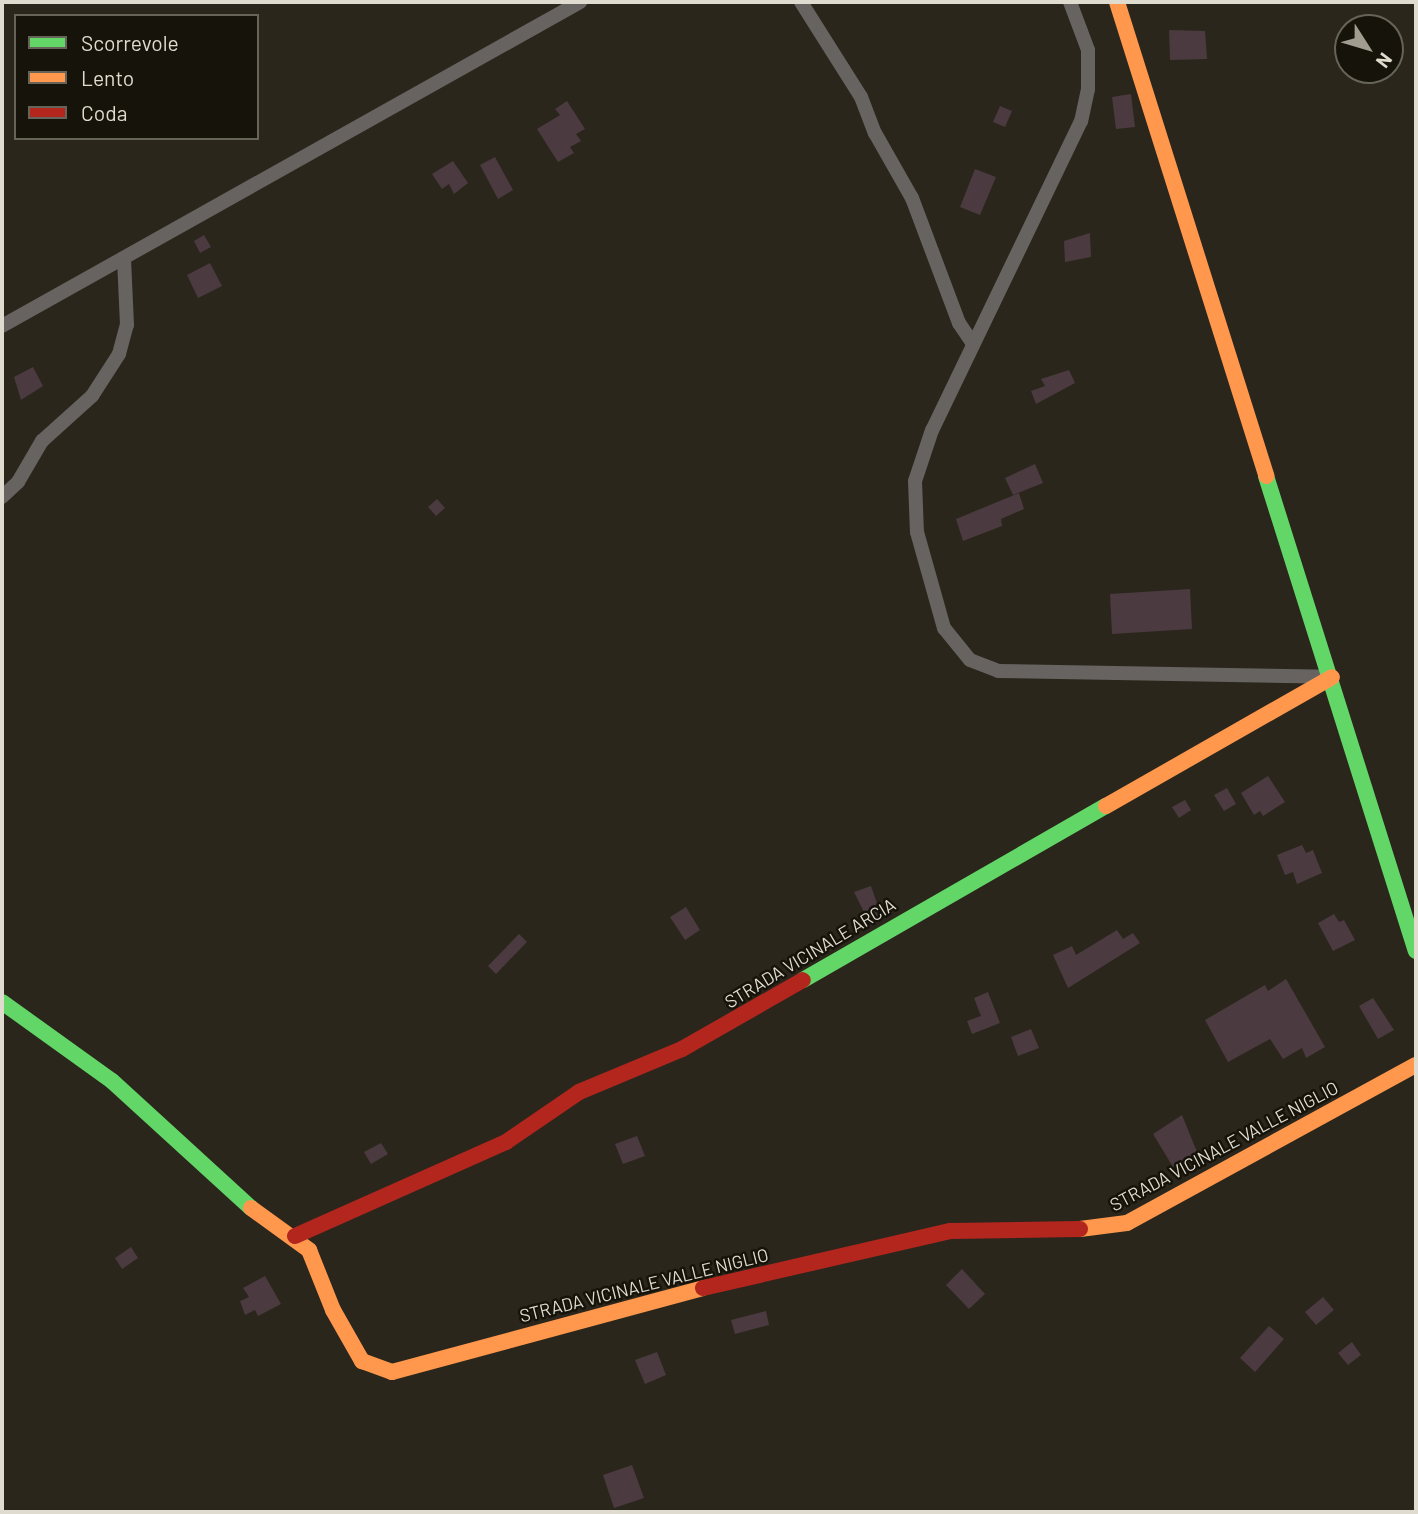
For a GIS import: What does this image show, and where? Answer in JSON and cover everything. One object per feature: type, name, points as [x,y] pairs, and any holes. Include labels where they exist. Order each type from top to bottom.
[{"type":"street","points":[[2,326],[580,2]]},
{"type":"street","points":[[801,2],[861,97],[875,133],[912,198],[959,323],[973,344]]},
{"type":"street","points":[[1070,2],[1088,50],[1088,89],[1081,121],[932,430],[915,481],[917,533],[944,628],[970,660],[998,671],[1332,677]]},
{"type":"street","points":[[1117,2],[1413,923],[1416,951]]},
{"type":"street","points":[[2,496],[18,482],[42,441],[92,396],[119,354],[127,326],[124,258]]},
{"type":"street","name":"STRADA VICINALE ARCIA","points":[[295,1236],[506,1142],[579,1092],[682,1049],[1332,677]]},
{"type":"street","name":"STRADA VICINALE VALLE NIGLIO","points":[[2,1002],[112,1081],[249,1207],[295,1236],[309,1250],[333,1310],[362,1361],[392,1372],[654,1299],[950,1231],[1104,1229],[1128,1223],[1416,1065]]},
{"type":"building","points":[[1169,30],[1205,31],[1207,59],[1170,60]]},
{"type":"building","points":[[1131,94],[1135,127],[1116,129],[1112,97]]},
{"type":"building","points":[[567,101],[585,129],[576,134],[581,141],[570,147],[574,153],[558,162],[537,129],[560,115],[555,109]]},
{"type":"building","points":[[1000,106],[1012,111],[1005,127],[993,122]]},
{"type":"building","points":[[495,157],[513,190],[498,199],[480,165]]},
{"type":"building","points":[[453,161],[468,183],[454,194],[449,184],[442,189],[432,174]]},
{"type":"building","points":[[975,169],[996,177],[980,215],[960,207]]},
{"type":"building","points":[[1090,233],[1091,257],[1065,262],[1064,241]]},
{"type":"building","points":[[204,235],[211,247],[200,253],[194,241]]},
{"type":"building","points":[[210,263],[222,286],[198,298],[187,275]]},
{"type":"building","points":[[33,367],[43,386],[21,400],[14,377]]},
{"type":"building","points":[[1069,370],[1075,383],[1036,404],[1031,391],[1045,386],[1041,379]]},
{"type":"building","points":[[1035,464],[1043,483],[1013,495],[1005,478]]},
{"type":"building","points":[[1019,493],[1024,509],[1001,519],[1002,526],[963,541],[956,519]]},
{"type":"building","points":[[437,499],[445,508],[436,516],[428,507]]},
{"type":"building","points":[[1190,589],[1192,629],[1112,634],[1110,594]]},
{"type":"building","points":[[1268,776],[1285,802],[1263,816],[1260,811],[1254,815],[1241,793]]},
{"type":"building","points":[[1227,788],[1236,804],[1224,811],[1214,795]]},
{"type":"building","points":[[1185,800],[1191,810],[1179,818],[1172,807]]},
{"type":"building","points":[[1302,845],[1306,853],[1313,850],[1322,873],[1297,884],[1293,872],[1285,875],[1277,855]]},
{"type":"building","points":[[871,886],[883,920],[871,926],[854,892]]},
{"type":"building","points":[[686,907],[700,930],[685,940],[670,917]]},
{"type":"building","points":[[1334,914],[1339,922],[1344,920],[1355,940],[1333,951],[1318,923]]},
{"type":"building","points":[[1117,930],[1123,939],[1133,933],[1140,943],[1068,988],[1053,955],[1072,946],[1076,955]]},
{"type":"building","points":[[519,934],[527,942],[496,974],[488,966]]},
{"type":"building","points":[[1286,979],[1325,1047],[1306,1058],[1302,1048],[1283,1059],[1270,1039],[1228,1062],[1205,1020],[1265,985],[1268,991]]},
{"type":"building","points":[[988,992],[1000,1023],[972,1034],[967,1021],[981,1016],[974,998]]},
{"type":"building","points":[[1373,998],[1394,1030],[1378,1039],[1359,1006]]},
{"type":"building","points":[[1031,1029],[1039,1048],[1018,1056],[1011,1037]]},
{"type":"building","points":[[1182,1115],[1197,1152],[1173,1167],[1153,1134]]},
{"type":"building","points":[[637,1136],[645,1156],[623,1164],[615,1144]]},
{"type":"building","points":[[381,1143],[388,1154],[371,1164],[364,1152]]},
{"type":"building","points":[[131,1247],[138,1258],[122,1269],[115,1258]]},
{"type":"building","points":[[962,1269],[985,1294],[969,1309],[946,1285]]},
{"type":"building","points":[[265,1276],[281,1304],[258,1316],[255,1310],[245,1315],[240,1301],[249,1297],[243,1288]]},
{"type":"building","points":[[1323,1297],[1334,1310],[1316,1325],[1305,1312]]},
{"type":"building","points":[[766,1311],[769,1325],[735,1334],[731,1320]]},
{"type":"building","points":[[1269,1326],[1284,1339],[1255,1372],[1240,1358]]},
{"type":"building","points":[[1352,1342],[1361,1355],[1348,1365],[1338,1353]]},
{"type":"building","points":[[657,1352],[666,1375],[645,1384],[635,1360]]},
{"type":"building","points":[[632,1465],[644,1498],[614,1508],[603,1475]]},
{"type":"traffic: fast","points":[[1266,476],[1416,951]]},
{"type":"traffic: fast","points":[[803,980],[1106,806]]},
{"type":"traffic: fast","points":[[2,1002],[112,1081],[251,1208]]},
{"type":"traffic: slow","points":[[1117,2],[1266,476]]},
{"type":"traffic: slow","points":[[1106,806],[1332,677]]},
{"type":"traffic: slow","points":[[1080,1229],[1127,1223],[1416,1065]]},
{"type":"traffic: slow","points":[[251,1208],[309,1250],[333,1310],[362,1361],[392,1372],[703,1288]]},
{"type":"traffic: jam","points":[[295,1236],[506,1142],[579,1092],[682,1049],[803,980]]},
{"type":"traffic: jam","points":[[703,1288],[950,1231],[1080,1229]]}]
